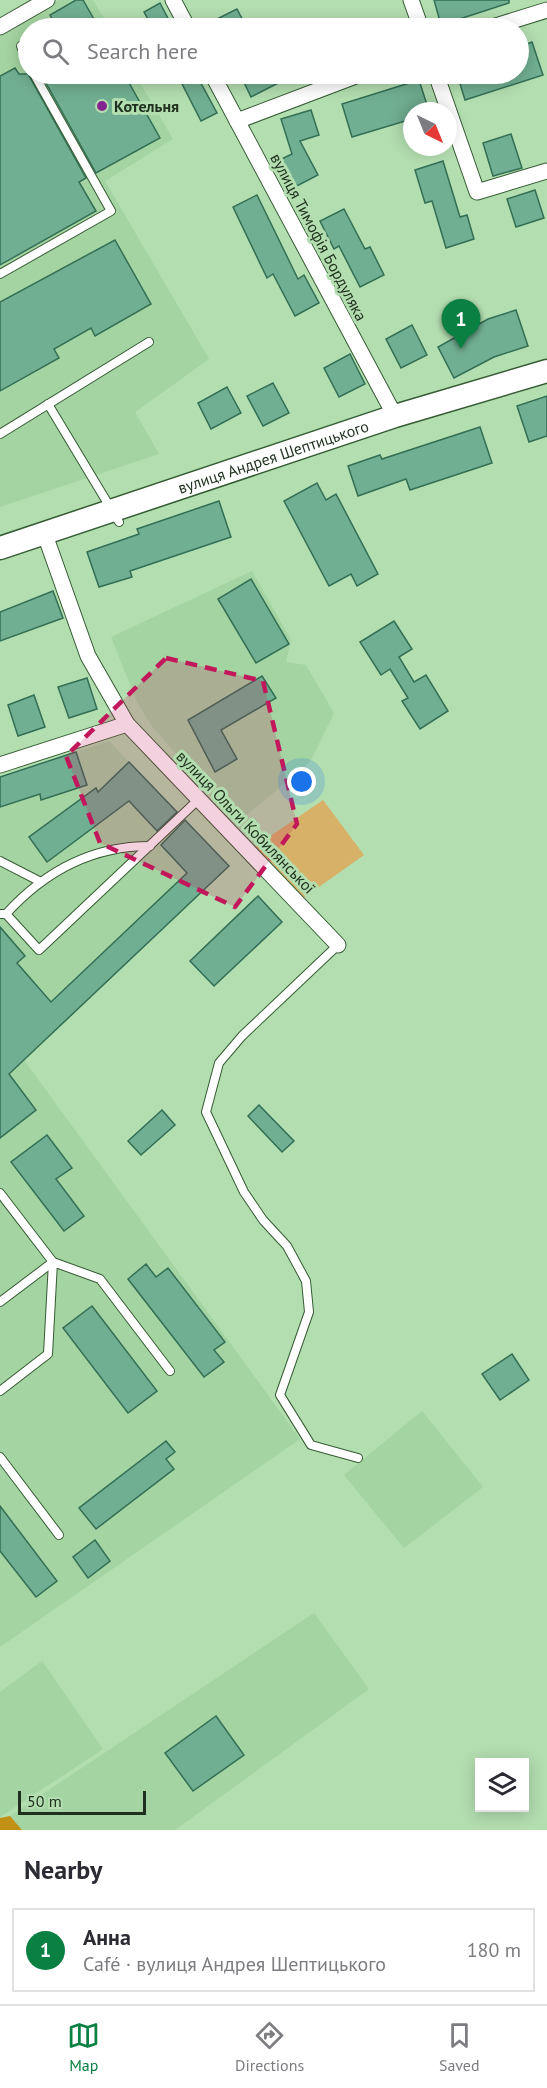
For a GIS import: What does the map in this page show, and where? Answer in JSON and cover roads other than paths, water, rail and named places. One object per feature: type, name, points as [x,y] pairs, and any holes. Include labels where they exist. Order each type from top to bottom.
[{"type":"main road","name":"вулиця Андрея Шептицького","points":[[0,548],[44,532],[116,516],[395,416],[547,371]]},
{"type":"street","points":[[0,27],[47,0]]},
{"type":"street","points":[[173,0],[183,18]]},
{"type":"street","points":[[411,0],[417,18]]},
{"type":"street","points":[[521,18],[547,10]]},
{"type":"street","name":"вулиця Тимофія Бордуляка","points":[[217,84],[395,416]]},
{"type":"street","points":[[237,121],[335,84]]},
{"type":"street","points":[[439,84],[477,192],[547,171]]},
{"type":"street","name":"вулиця Ольги Кобилянської","points":[[44,532],[88,656],[127,724],[338,945]]},
{"type":"street","points":[[0,765],[127,724]]},
{"type":"lane","points":[[0,274],[111,211],[40,84]]},
{"type":"lane","points":[[0,434],[149,342]]},
{"type":"lane","points":[[48,404],[116,516]]},
{"type":"lane","points":[[150,846],[125,846],[92,853],[41,882],[3,914],[39,950],[150,846],[199,799]]},
{"type":"lane","points":[[0,861],[41,882]]},
{"type":"lane","points":[[338,945],[242,1036],[219,1063],[206,1112],[244,1192],[263,1220],[287,1246],[306,1281],[309,1312],[280,1395],[311,1445],[358,1458]]},
{"type":"lane","points":[[0,1193],[53,1262],[100,1279],[170,1371]]},
{"type":"lane","points":[[0,1302],[53,1262]]},
{"type":"lane","points":[[0,1391],[48,1354],[53,1262]]},
{"type":"lane","points":[[0,1457],[59,1535]]},
{"type":"place","name":"Котельня","points":[[102,106]]},
{"type":"place","name":"Анна","points":[[461,349]]}]
